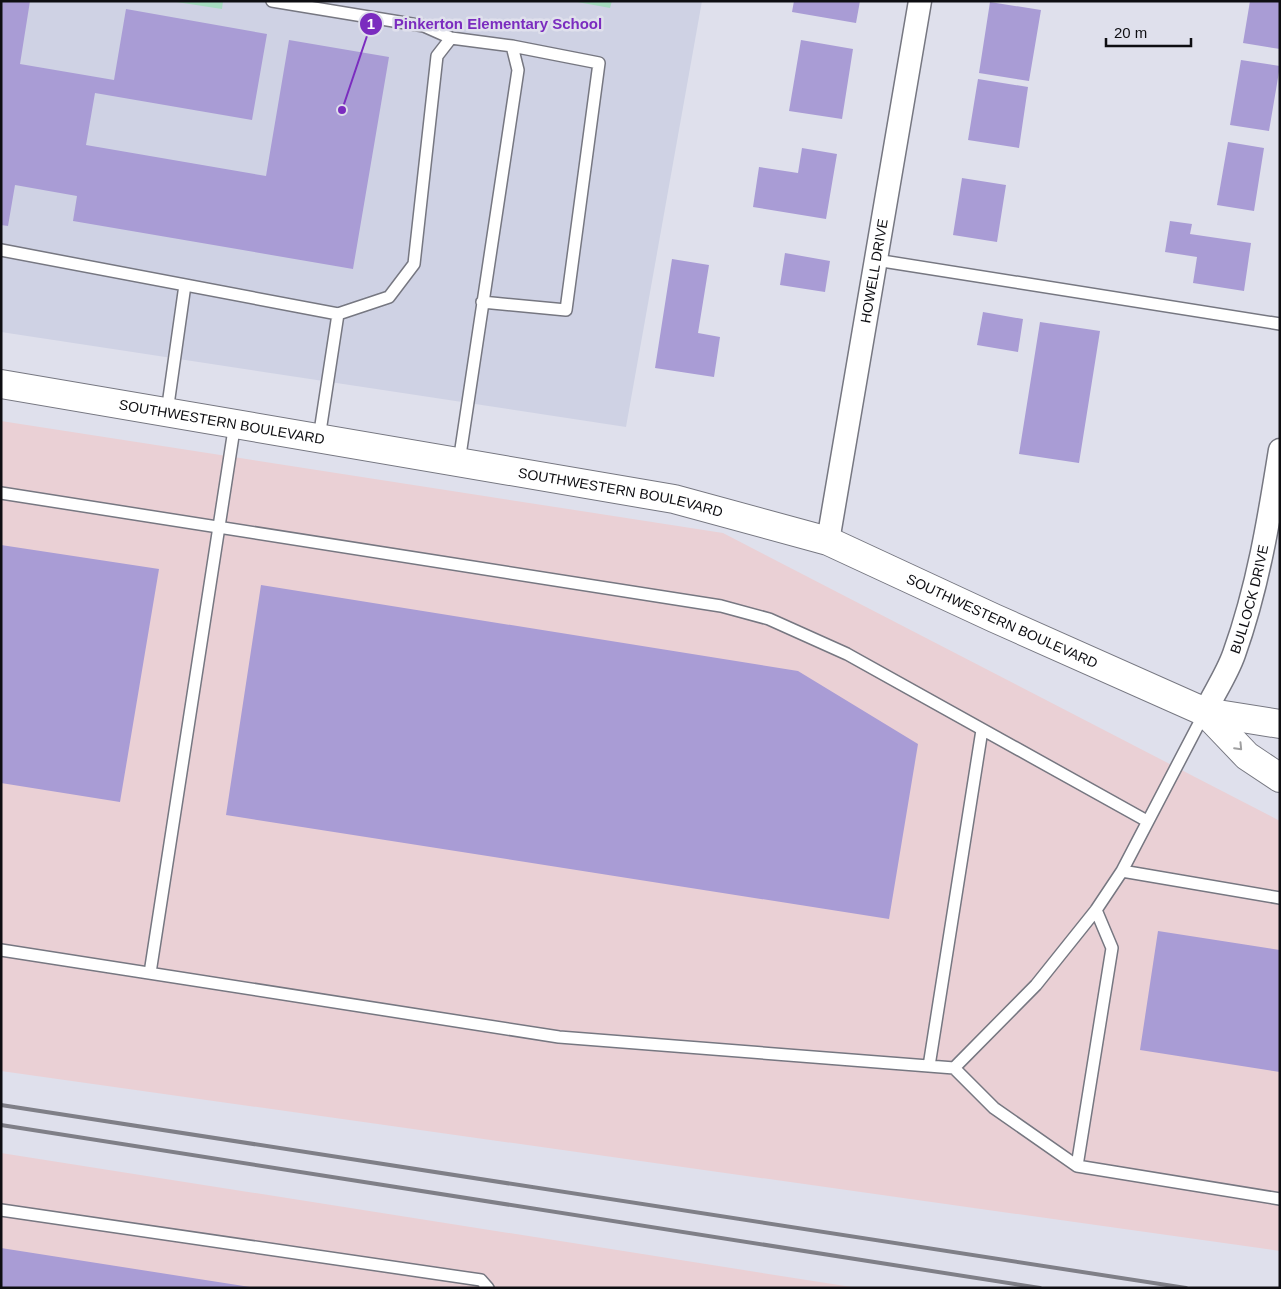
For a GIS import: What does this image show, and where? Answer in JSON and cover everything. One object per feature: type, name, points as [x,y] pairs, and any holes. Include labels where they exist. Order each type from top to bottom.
[{"type":"street","name":"HOWELL DRIVE","points":[[828,541],[920,1]]},
{"type":"street","name":"SOUTHWESTERN BOULEVARD","points":[[1,384],[674,499],[828,541],[994,618],[1205,712],[1280,724]]},
{"type":"street","name":"BULLOCK DRIVE","points":[[1205,712],[1233,656],[1273,540],[1280,450]]},
{"type":"street","name":"SOUTHWESTERN BOULEVARD","points":[[1205,712],[1247,756],[1280,778]]},
{"type":"lane","points":[[272,1],[424,26],[451,38],[512,46],[599,63],[566,310],[482,302]]},
{"type":"lane","points":[[1,250],[338,314],[389,297],[414,264],[437,56],[451,38]]},
{"type":"lane","points":[[459,462],[518,70],[512,46]]},
{"type":"lane","points":[[876,260],[1280,324]]},
{"type":"lane","points":[[167,412],[186,285]]},
{"type":"lane","points":[[320,438],[338,314]]},
{"type":"lane","points":[[150,973],[235,424]]},
{"type":"lane","points":[[1,493],[721,606],[768,619],[847,654],[1147,821]]},
{"type":"lane","points":[[954,1068],[1036,985],[1096,910],[1122,871],[1205,712]]},
{"type":"lane","points":[[929,1066],[982,730]]},
{"type":"lane","points":[[1122,871],[1280,898]]},
{"type":"lane","points":[[1077,1166],[1112,948],[1096,910]]},
{"type":"lane","points":[[1,950],[559,1037],[954,1068],[994,1108],[1077,1166],[1280,1199]]},
{"type":"lane","points":[[1,1210],[481,1280],[488,1288]]},
{"type":"shaded area","points":[[1,1],[702,1],[626,427],[1,332]]},
{"type":"shaded area","points":[[1,421],[723,533],[1280,821],[1280,1251],[1,1071]]},
{"type":"shaded area","points":[[1,1153],[858,1288],[1,1288]]},
{"type":"green space","points":[[170,1],[223,1],[222,9]]},
{"type":"green space","points":[[572,1],[612,1],[610,8]]},
{"type":"building","points":[[1,1],[30,1],[20,64],[114,80],[126,9],[267,34],[252,120],[95,93],[86,145],[266,176],[289,40],[389,57],[353,269],[73,221],[77,196],[15,185],[8,226],[1,225]]},
{"type":"building","points":[[794,1],[860,1],[856,23],[792,12]]},
{"type":"building","points":[[1250,1],[1280,1],[1280,49],[1243,43]]},
{"type":"building","points":[[990,2],[1041,10],[1029,81],[979,73]]},
{"type":"building","points":[[801,40],[853,49],[842,119],[789,111]]},
{"type":"building","points":[[1241,60],[1280,66],[1269,131],[1230,125]]},
{"type":"building","points":[[978,79],[1028,87],[1019,148],[968,140]]},
{"type":"building","points":[[1228,142],[1264,148],[1254,211],[1217,205]]},
{"type":"building","points":[[802,148],[837,154],[826,219],[753,207],[759,167],[798,173]]},
{"type":"building","points":[[962,178],[1006,185],[997,242],[953,235]]},
{"type":"building","points":[[1170,221],[1192,224],[1190,234],[1251,243],[1244,291],[1193,283],[1197,257],[1165,252]]},
{"type":"building","points":[[785,253],[830,261],[825,292],[780,285]]},
{"type":"building","points":[[672,259],[709,265],[698,333],[720,337],[714,377],[655,368]]},
{"type":"building","points":[[983,312],[1023,319],[1018,352],[977,345]]},
{"type":"building","points":[[1040,322],[1100,331],[1079,463],[1019,454]]},
{"type":"building","points":[[1,545],[159,569],[120,802],[1,783]]},
{"type":"building","points":[[261,585],[798,671],[918,744],[889,919],[226,815]]},
{"type":"building","points":[[1158,931],[1280,950],[1280,1072],[1140,1050]]},
{"type":"building","points":[[1,1248],[250,1287],[250,1288],[1,1288]]},
{"type":"railway","points":[[1,1105],[1186,1288]]},
{"type":"railway","points":[[1,1125],[1040,1288]]},
{"type":"place","name":"Pinkerton Elementary School","points":[[342,110]]}]
